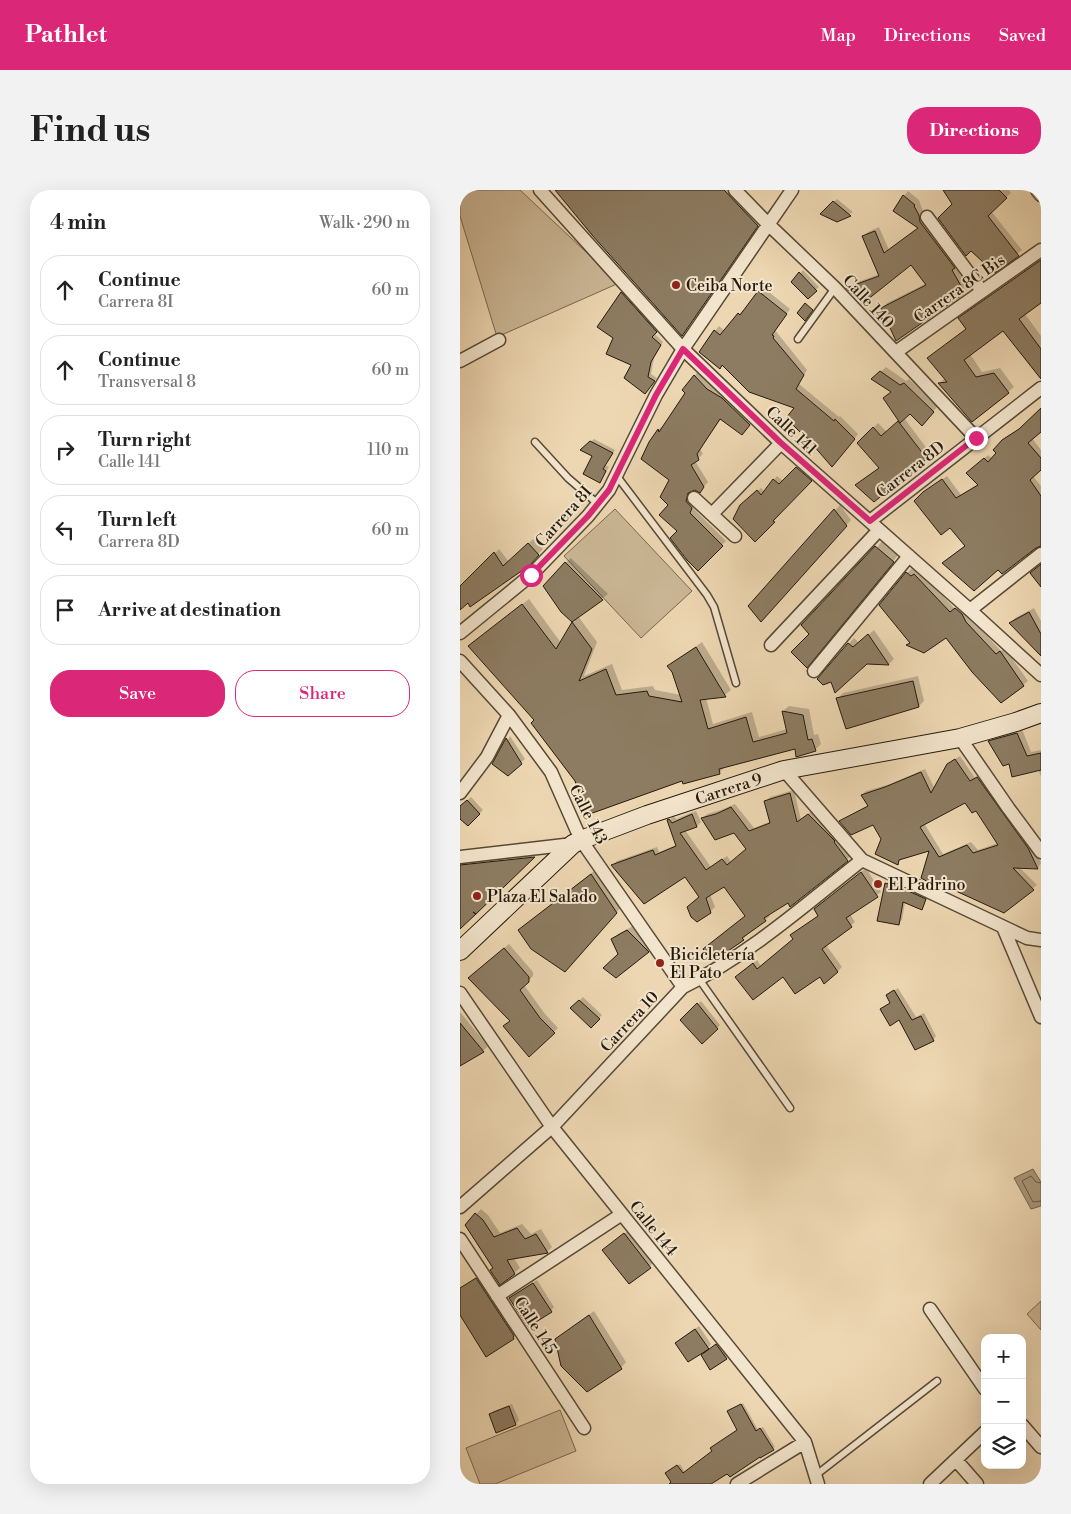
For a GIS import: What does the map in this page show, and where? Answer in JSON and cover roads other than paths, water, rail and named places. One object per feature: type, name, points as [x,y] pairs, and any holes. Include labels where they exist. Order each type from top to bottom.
[{"type":"street","name":"Calle 141","points":[[540,190],[683,349],[781,443],[1041,675]]},
{"type":"street","name":"Calle 140","points":[[735,190],[835,288],[976,438]]},
{"type":"street","name":"Carrera 8I","points":[[460,633],[531,575],[588,516],[609,490],[656,395],[683,349],[792,190]]},
{"type":"street","points":[[1037,190],[1041,195]]},
{"type":"street","points":[[927,218],[982,291]]},
{"type":"street","name":"Carrera 8C Bis","points":[[896,352],[1041,250]]},
{"type":"street","points":[[460,361],[499,340]]},
{"type":"street","name":"Carrera 8D","points":[[870,521],[1041,388]]},
{"type":"street","points":[[712,514],[781,443]]},
{"type":"street","points":[[694,498],[735,536]]},
{"type":"street","points":[[771,645],[880,530]]},
{"type":"street","points":[[970,610],[1041,554]]},
{"type":"street","points":[[814,671],[909,556]]},
{"type":"street","name":"Calle 143","points":[[460,661],[509,715],[551,772],[577,842],[683,987]]},
{"type":"street","name":"Carrera 9","points":[[460,951],[577,842],[647,814],[784,770],[960,738],[1041,713]]},
{"type":"street","points":[[460,793],[487,757],[509,715]]},
{"type":"street","points":[[960,738],[1041,852]]},
{"type":"street","points":[[784,770],[862,860],[1027,938],[1041,940]]},
{"type":"street","points":[[460,857],[577,842]]},
{"type":"street","name":"Carrera 10","points":[[460,1208],[552,1127],[683,987],[746,950],[862,860]]},
{"type":"street","points":[[1003,927],[1041,1017]]},
{"type":"street","name":"Calle 144","points":[[460,993],[552,1127],[805,1442],[816,1480]]},
{"type":"street","points":[[497,1296],[622,1214]]},
{"type":"street","name":"Calle 145","points":[[460,1239],[584,1428]]},
{"type":"street","points":[[930,1309],[981,1383]]},
{"type":"street","points":[[1026,1430],[1041,1447]]},
{"type":"street","points":[[930,1484],[981,1436]]},
{"type":"street","points":[[736,1484],[805,1442]]},
{"type":"street","points":[[956,1460],[977,1484]]},
{"type":"lane","points":[[798,340],[835,288]]},
{"type":"lane","points":[[535,442],[568,478],[598,504]]},
{"type":"lane","points":[[616,475],[707,595],[714,607],[736,683]]},
{"type":"lane","points":[[699,979],[790,1108]]},
{"type":"lane","points":[[816,1480],[937,1381]]},
{"type":"water","points":[[1033,1169],[1041,1182],[1041,1206],[1031,1209],[1014,1178]]},
{"type":"place","name":"Ceiba Norte","points":[[676,285]]},
{"type":"place","name":"El Padrino","points":[[878,884]]},
{"type":"place","name":"Plaza El Salado","points":[[477,896]]},
{"type":"place","name":"Bicicletería El Pato","points":[[660,963]]}]
